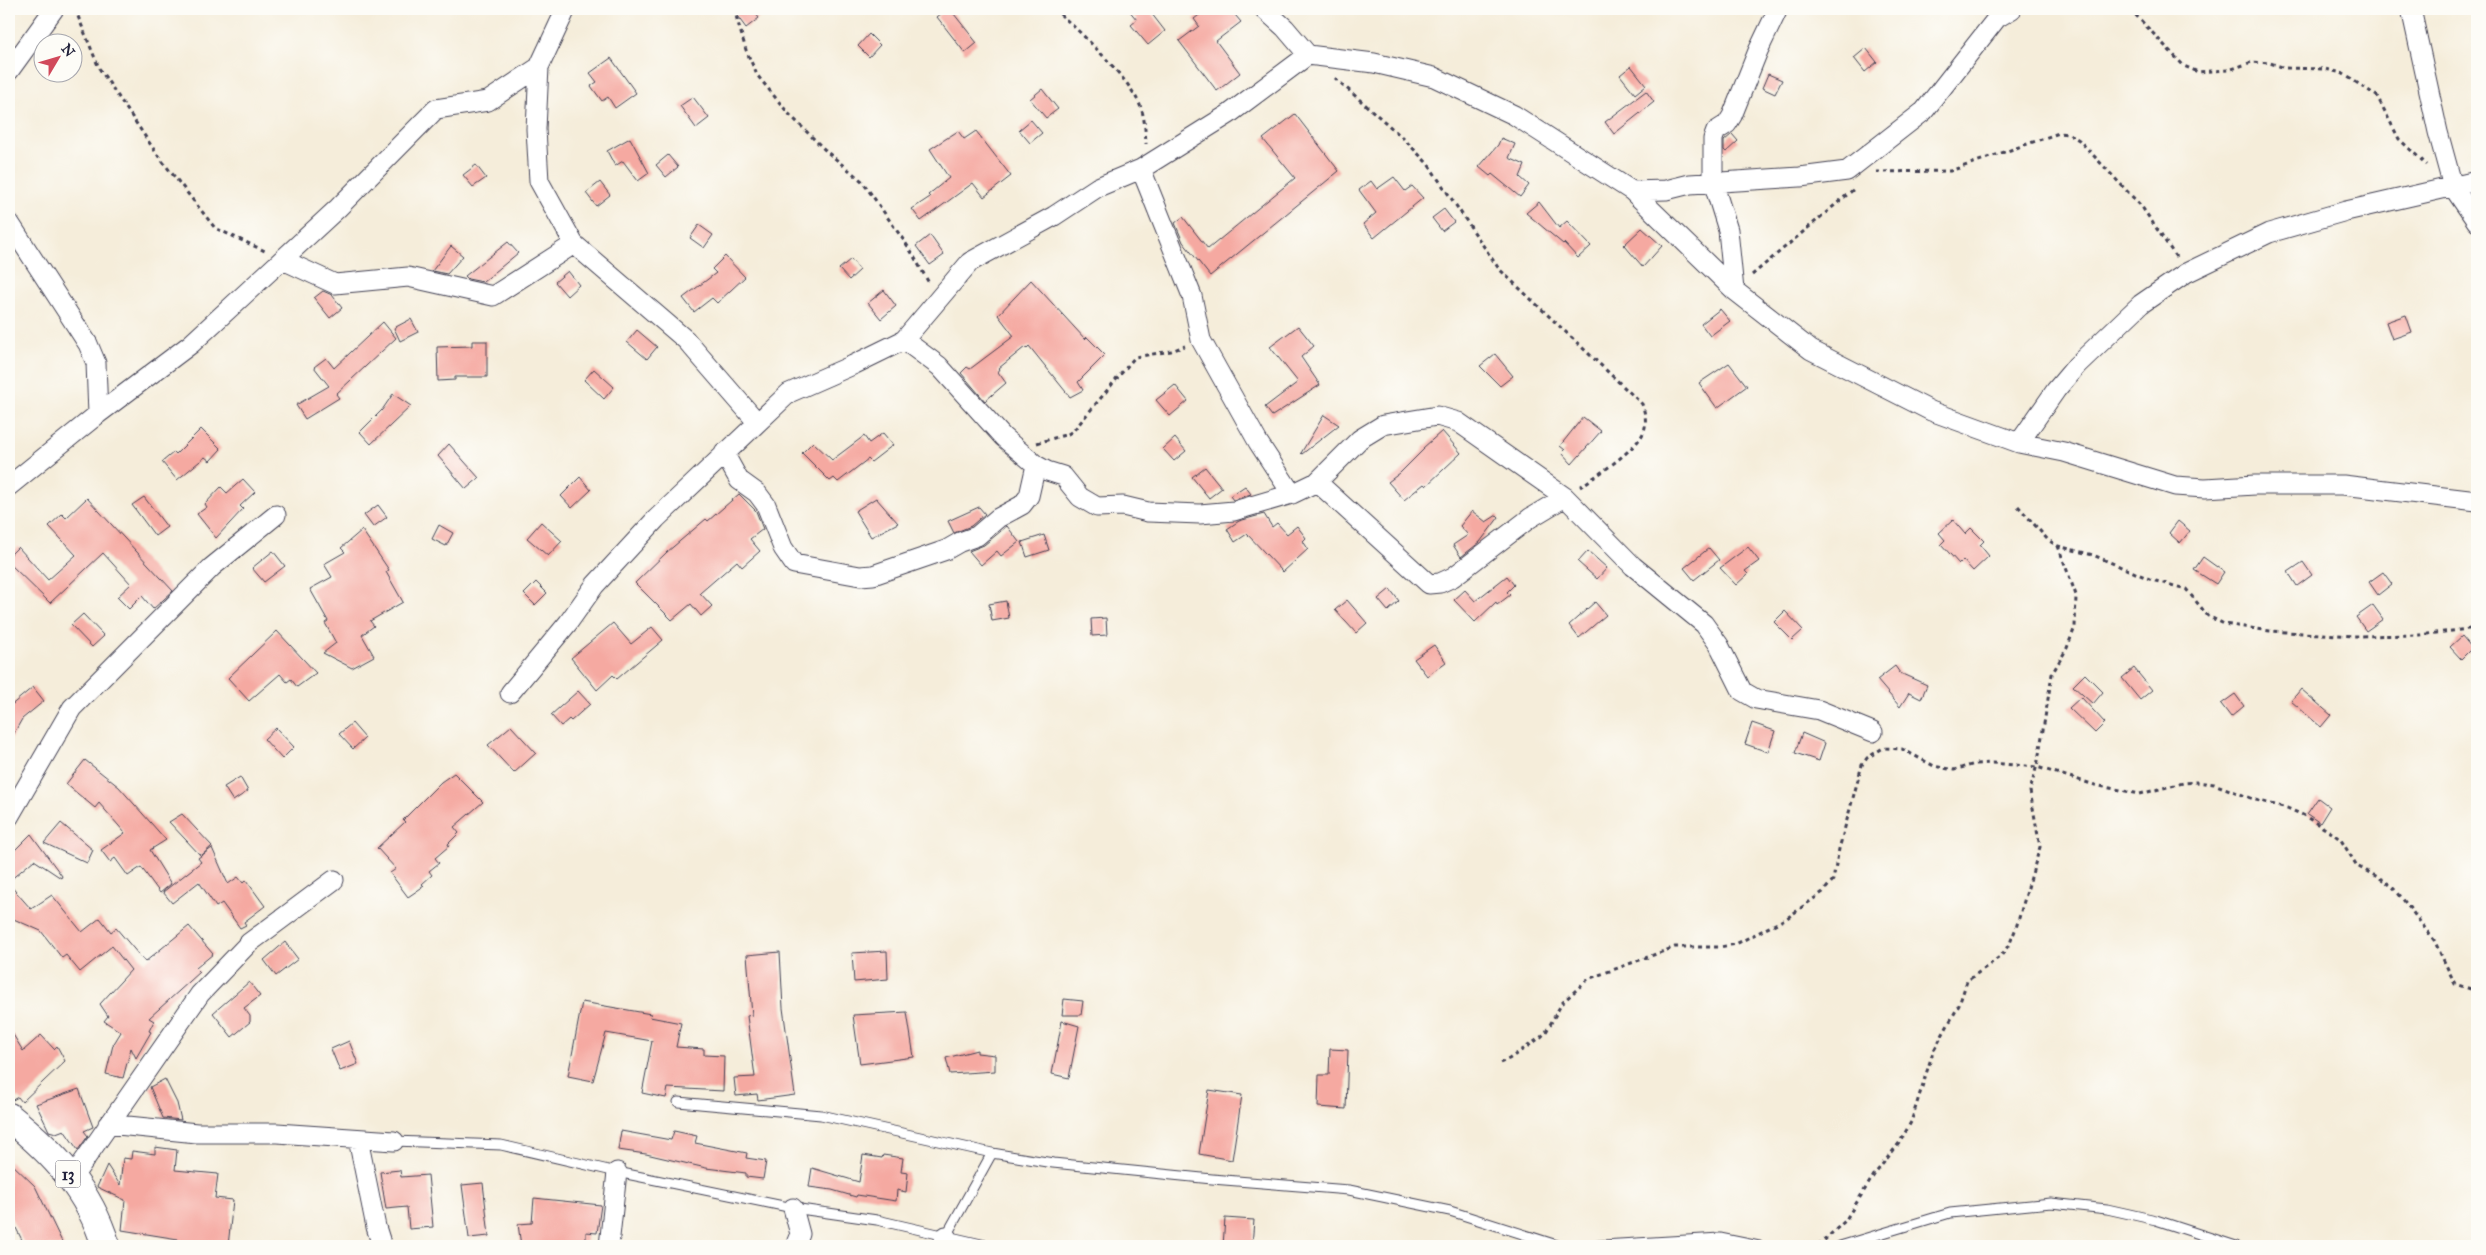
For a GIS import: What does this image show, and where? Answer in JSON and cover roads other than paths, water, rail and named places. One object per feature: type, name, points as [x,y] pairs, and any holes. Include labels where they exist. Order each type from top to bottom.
[{"type":"main road","name":"13","points":[[9,1118],[30,1134],[72,1178],[98,1219],[106,1246]]},
{"type":"street","points":[[9,70],[54,9]]},
{"type":"street","points":[[566,9],[539,67],[536,129],[539,181],[574,244],[686,340],[757,422]]},
{"type":"street","points":[[1264,9],[1286,28],[1308,55]]},
{"type":"street","points":[[1734,290],[1728,230],[1713,182],[1713,139],[1716,132],[1728,124],[1732,116],[1758,51],[1778,9]]},
{"type":"street","points":[[1632,190],[1666,190],[1690,184],[1713,182],[1800,177],[1854,177],[1924,111],[1998,18],[2012,9]]},
{"type":"street","points":[[2412,9],[2438,132],[2452,183],[2477,222]]},
{"type":"street","points":[[510,693],[568,623],[595,585],[656,519],[789,393],[853,366],[904,340],[970,262],[1054,216],[1098,187],[1144,167],[1229,114],[1308,55],[1374,63],[1434,77],[1514,115],[1632,190],[1734,290],[1811,350],[1931,411],[2019,443],[2064,452],[2175,486],[2206,488],[2255,484],[2344,485],[2477,501]]},
{"type":"street","points":[[9,486],[98,414],[191,344],[338,208],[436,109],[488,101],[539,67]]},
{"type":"street","points":[[1144,167],[1192,296],[1201,340],[1258,442],[1292,494]]},
{"type":"street","points":[[2019,443],[2056,390],[2077,365],[2141,304],[2186,273],[2269,233],[2452,183],[2477,181]]},
{"type":"street","points":[[9,222],[88,344],[96,363],[98,414]]},
{"type":"street","points":[[283,260],[335,284],[408,277],[493,296],[574,244]]},
{"type":"street","points":[[904,340],[939,366],[1012,445],[1047,472],[1062,476],[1080,497],[1097,507],[1123,506],[1148,512],[1200,514],[1234,511],[1292,494],[1317,482],[1360,439],[1383,425],[1437,416],[1458,422],[1565,496],[1633,566],[1704,624],[1719,645],[1742,691],[1756,699],[1819,710],[1873,732]]},
{"type":"street","points":[[724,453],[739,480],[757,493],[766,505],[783,548],[794,564],[860,576],[873,575],[946,550],[960,542],[977,536],[998,518],[1022,505],[1029,496],[1036,465]]},
{"type":"street","points":[[1317,482],[1429,584],[1440,583],[1453,577],[1530,518],[1565,496]]},
{"type":"street","points":[[9,817],[72,708],[212,567],[276,515]]},
{"type":"street","points":[[72,1178],[200,994],[249,943],[334,880]]},
{"type":"street","points":[[108,1124],[128,1128],[196,1133],[277,1133],[394,1141]]},
{"type":"street","points":[[358,1139],[376,1227],[382,1246]]},
{"type":"street","points":[[609,1246],[617,1172]]},
{"type":"street","points":[[793,1208],[800,1234],[795,1246]]},
{"type":"lane","points":[[678,1102],[821,1115],[992,1153],[1053,1163],[1349,1190],[1450,1211],[1560,1246]]},
{"type":"lane","points":[[394,1141],[502,1145],[617,1172],[793,1208],[877,1220],[944,1241],[990,1246]]},
{"type":"lane","points":[[944,1241],[992,1153]]},
{"type":"lane","points":[[1840,1246],[1950,1212],[2051,1203],[2107,1209],[2156,1220],[2236,1246]]},
{"type":"lane","points":[[1586,1246],[1720,1238],[1759,1246]]}]
